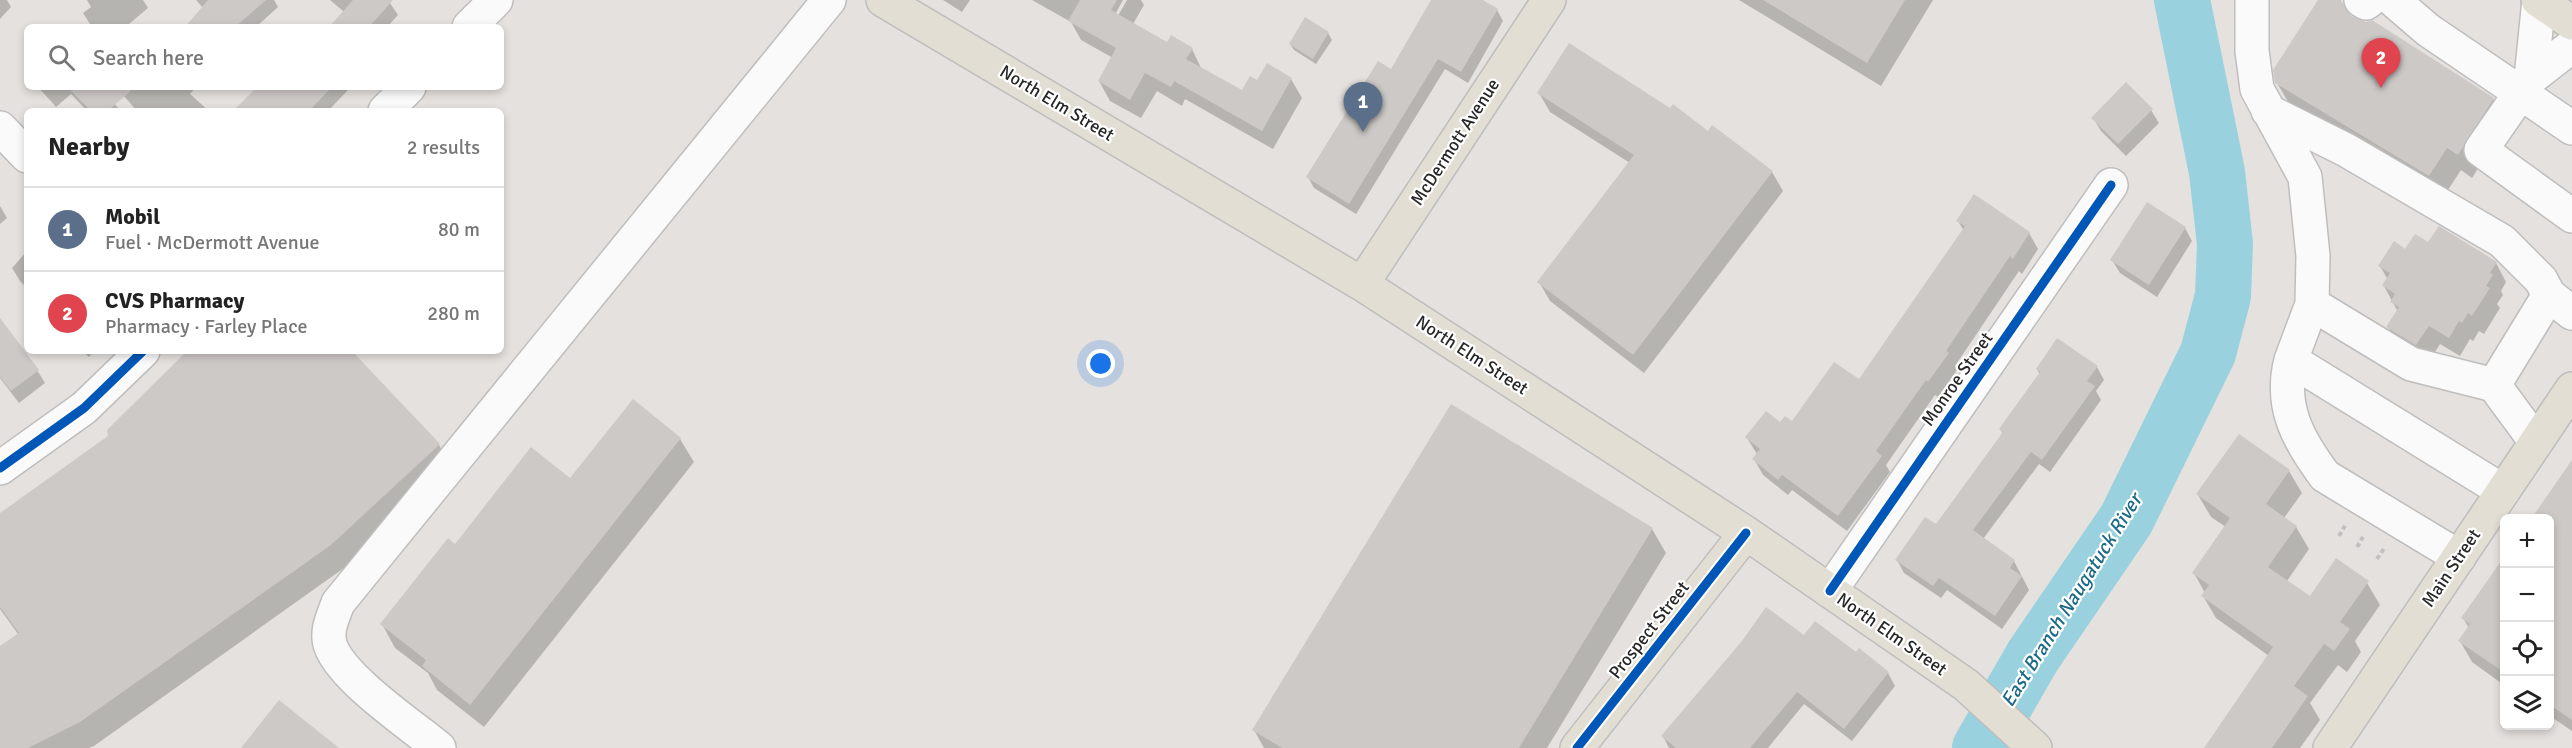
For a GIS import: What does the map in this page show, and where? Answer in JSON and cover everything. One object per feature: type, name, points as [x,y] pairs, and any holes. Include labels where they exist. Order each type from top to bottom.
[{"type":"main road","name":"North Elm Street","points":[[883,0],[1362,284],[1746,533],[1966,685],[2035,748]]},
{"type":"main road","name":"McDermott Avenue","points":[[1362,284],[1549,0]]},
{"type":"main road","points":[[2539,0],[2572,23]]},
{"type":"main road","name":"Main Street","points":[[2330,748],[2536,442],[2567,406]]},
{"type":"main road","name":"Prospect Street","points":[[1577,748],[1746,533]]},
{"type":"street","points":[[472,24],[496,0]]},
{"type":"street","points":[[439,748],[354,680],[331,647],[329,627],[338,603],[829,0]]},
{"type":"street","points":[[2253,0],[2252,51],[2257,89],[2305,177],[2313,256],[2312,304],[2291,360],[2286,389],[2289,413],[2310,456],[2325,476],[2458,557]]},
{"type":"street","points":[[2361,0],[2366,3],[2370,0]]},
{"type":"street","points":[[2393,0],[2428,30],[2526,85],[2572,129]]},
{"type":"street","points":[[2526,85],[2539,0]]},
{"type":"street","points":[[2572,46],[2526,85],[2481,150],[2572,216]]},
{"type":"street","points":[[388,108],[406,90]]},
{"type":"street","points":[[2268,111],[2346,150],[2502,241],[2541,280],[2560,304],[2494,385]]},
{"type":"street","points":[[0,128],[24,153]]},
{"type":"street","name":"Monroe Street","points":[[1830,591],[2111,185]]},
{"type":"street","points":[[2312,304],[2411,364],[2494,385],[2536,442]]},
{"type":"street","points":[[0,468],[84,408],[140,354]]},
{"type":"street","points":[[2291,360],[2503,491]]},
{"type":"building","points":[[208,0],[266,0],[238,24],[188,24]]},
{"type":"building","points":[[353,0],[393,0],[372,24],[332,24]]},
{"type":"building","points":[[1080,0],[1117,0],[1111,10],[1167,42],[1171,35],[1193,48],[1186,59],[1242,90],[1250,76],[1257,80],[1267,63],[1292,78],[1262,131],[1174,81],[1171,87],[1145,73],[1130,100],[1098,81],[1116,48],[1068,21]]},
{"type":"building","points":[[1431,0],[1483,0],[1498,9],[1461,72],[1438,59],[1349,204],[1306,177],[1378,61],[1391,69]]},
{"type":"building","points":[[1763,0],[1905,0],[1867,63]]},
{"type":"building","points":[[2318,0],[2341,0],[2351,16],[2366,22],[2372,20],[2494,98],[2458,155],[2447,148],[2429,176],[2275,83],[2273,70]]},
{"type":"building","points":[[1305,17],[1329,32],[1313,59],[1289,44]]},
{"type":"building","points":[[1569,43],[1670,108],[1673,104],[1708,131],[1712,125],[1773,171],[1633,355],[1537,282],[1634,155],[1537,93]]},
{"type":"building","points":[[2126,82],[2153,109],[2118,144],[2091,118]]},
{"type":"building","points":[[70,90],[132,90],[111,108],[88,108]]},
{"type":"building","points":[[254,90],[329,90],[312,108],[236,108]]},
{"type":"building","points":[[1974,194],[2030,232],[2013,259],[2010,256],[1946,351],[1949,353],[1928,382],[1926,380],[1876,451],[1882,456],[1838,516],[1782,475],[1778,480],[1752,459],[1760,449],[1745,437],[1766,411],[1780,422],[1785,416],[1792,421],[1834,362],[1859,379],[1965,226],[1956,221]]},
{"type":"building","points":[[2147,202],[2186,227],[2149,285],[2110,260]]},
{"type":"building","points":[[2439,226],[2497,262],[2486,286],[2490,288],[2472,316],[2468,313],[2462,323],[2459,321],[2449,338],[2429,326],[2416,345],[2386,327],[2399,307],[2390,302],[2395,294],[2382,285],[2390,273],[2378,266],[2394,241],[2405,249],[2415,234],[2428,242]]},
{"type":"building","points":[[0,318],[24,350],[24,354],[27,354],[39,370],[11,391],[0,377]]},
{"type":"building","points":[[2057,338],[2098,366],[2087,381],[2095,386],[2042,460],[2031,452],[1973,530],[2015,560],[2010,568],[2022,576],[1995,616],[1939,578],[1933,586],[1895,560],[1925,517],[1936,524],[2003,432],[1999,429],[2040,372],[2036,369]]},
{"type":"building","points":[[184,354],[355,354],[440,444],[331,545],[80,722],[28,748],[0,748],[0,646],[19,633],[0,607],[0,513],[108,436],[107,430]]},
{"type":"building","points":[[633,399],[681,438],[470,705],[422,666],[426,660],[380,624],[448,538],[455,544],[531,447],[570,478]]},
{"type":"building","points":[[1451,404],[1653,528],[1519,748],[1282,748],[1252,730]]},
{"type":"building","points":[[2239,434],[2290,470],[2266,504],[2297,526],[2268,567],[2310,596],[2336,558],[2369,581],[2340,622],[2350,629],[2334,651],[2324,644],[2294,686],[2308,696],[2272,748],[2204,748],[2273,647],[2201,596],[2209,585],[2192,573],[2230,518],[2196,494]]},
{"type":"building","points":[[2572,460],[2572,720],[2554,708],[2554,514],[2534,514]]},
{"type":"building","points":[[2500,563],[2500,670],[2458,641],[2470,624],[2461,618]]},
{"type":"building","points":[[1766,607],[1804,635],[1815,621],[1856,652],[1859,648],[1889,672],[1844,729],[1797,692],[1750,748],[1676,748],[1661,736],[1742,641]]},
{"type":"building","points":[[279,700],[339,748],[241,748]]},
{"type":"waterway","name":"East Branch Naugatuck River","points":[[1980,748],[2033,656],[2126,520],[2208,353],[2223,296],[2225,244],[2217,172],[2182,0]]},
{"type":"cycle path","points":[[1830,591],[2111,185]]},
{"type":"cycle path","points":[[0,468],[84,408],[140,354]]},
{"type":"cycle path","points":[[1577,748],[1746,533]]},
{"type":"place","name":"CVS Pharmacy","points":[[2381,88]]},
{"type":"place","name":"Mobil","points":[[1363,132]]}]
